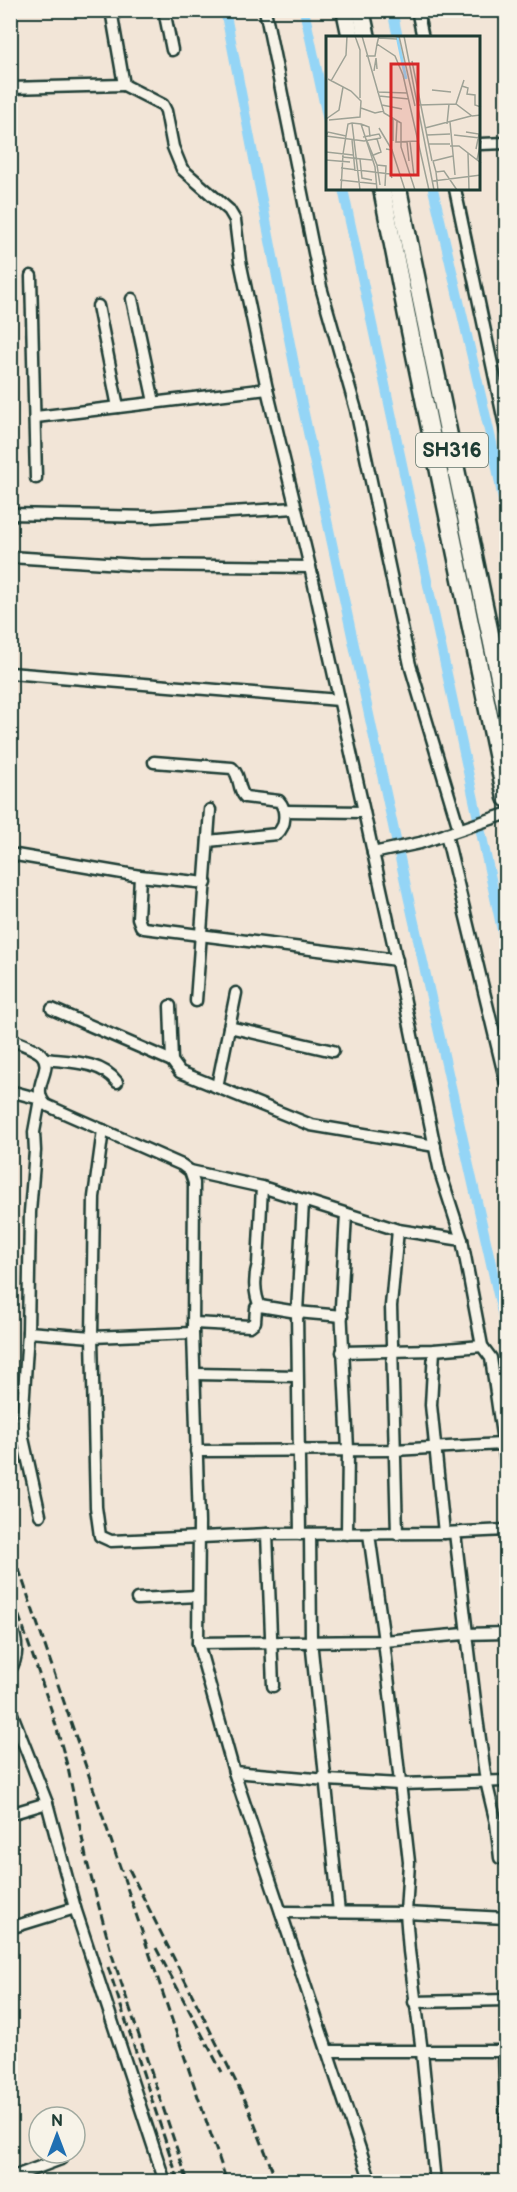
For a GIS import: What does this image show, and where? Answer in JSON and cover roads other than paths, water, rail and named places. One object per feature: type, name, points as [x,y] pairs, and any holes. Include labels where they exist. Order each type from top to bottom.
[{"type":"main road","points":[[345,10],[351,36]]},
{"type":"main road","points":[[361,10],[367,36]]},
{"type":"main road","name":"SH316","points":[[382,190],[436,462],[507,798]]},
{"type":"main road","name":"SH316","points":[[398,190],[507,711]]},
{"type":"street","points":[[111,10],[124,85]]},
{"type":"street","points":[[164,10],[172,50]]},
{"type":"street","points":[[265,10],[321,287],[356,410],[410,665],[459,829]]},
{"type":"street","points":[[417,10],[423,36]]},
{"type":"street","points":[[10,88],[124,85],[163,105],[173,147],[182,169],[229,210],[235,220],[240,261],[267,389],[310,567],[397,960],[440,1172],[462,1240],[482,1346],[491,1358],[502,1443],[507,1463]]},
{"type":"street","points":[[481,144],[507,143]]},
{"type":"street","points":[[455,190],[507,431]]},
{"type":"street","points":[[31,276],[36,478]]},
{"type":"street","points":[[132,299],[154,402]]},
{"type":"street","points":[[98,306],[118,407]]},
{"type":"street","points":[[36,417],[267,389]]},
{"type":"street","points":[[10,514],[150,516],[295,508]]},
{"type":"street","points":[[10,557],[138,565],[310,567]]},
{"type":"street","points":[[10,673],[339,700]]},
{"type":"street","points":[[154,762],[232,768],[237,772],[241,792],[245,797],[279,801],[285,811],[282,829],[277,834],[208,841]]},
{"type":"street","points":[[196,1001],[210,810]]},
{"type":"street","points":[[285,811],[364,812]]},
{"type":"street","points":[[373,853],[420,843],[501,816]]},
{"type":"street","points":[[446,834],[507,1083]]},
{"type":"street","points":[[10,854],[140,876],[206,883]]},
{"type":"street","points":[[140,876],[138,918],[144,928],[397,960]]},
{"type":"street","points":[[217,1088],[236,993]]},
{"type":"street","points":[[170,1006],[172,1061]]},
{"type":"street","points":[[52,1009],[172,1061],[180,1072],[311,1125],[435,1146]]},
{"type":"street","points":[[229,1027],[333,1051]]},
{"type":"street","points":[[10,1039],[39,1052],[45,1059],[101,1068],[117,1082]]},
{"type":"street","points":[[40,1515],[22,1431],[28,1332],[34,1132],[45,1059]]},
{"type":"street","points":[[10,1091],[40,1099],[46,1105],[182,1165],[190,1171],[262,1187],[303,1202],[398,1230],[462,1240]]},
{"type":"street","points":[[103,1130],[94,1197],[92,1337],[96,1507],[100,1536],[111,1541],[267,1533],[449,1533],[507,1530]]},
{"type":"street","points":[[190,1171],[194,1183],[193,1328],[199,1537],[198,1643],[234,1772],[371,2181]]},
{"type":"street","points":[[260,1306],[257,1301],[255,1274],[258,1264],[262,1187]]},
{"type":"street","points":[[303,1202],[297,1312],[298,1452],[311,1640],[339,1912]]},
{"type":"street","points":[[346,1214],[342,1259],[342,1352],[348,1449],[347,1533]]},
{"type":"street","points":[[397,1533],[391,1306],[398,1230]]},
{"type":"street","points":[[28,1332],[92,1337],[193,1328],[250,1326],[255,1322],[256,1308],[260,1306],[342,1316]]},
{"type":"street","points":[[342,1352],[434,1350],[482,1346]]},
{"type":"street","points":[[434,1350],[431,1405],[435,1449],[500,1858]]},
{"type":"street","points":[[195,1374],[296,1376]]},
{"type":"street","points":[[196,1451],[298,1452],[348,1449],[435,1449],[502,1443]]},
{"type":"street","points":[[267,1533],[273,1686]]},
{"type":"street","points":[[369,1533],[384,1641],[409,1862],[406,1914],[435,2181]]},
{"type":"street","points":[[137,1599],[198,1596]]},
{"type":"street","points":[[10,1623],[18,1648],[15,1664],[10,1670]]},
{"type":"street","points":[[198,1643],[384,1641],[507,1633]]},
{"type":"street","points":[[10,1709],[47,1803],[75,1908],[165,2181]]},
{"type":"street","points":[[234,1772],[400,1784],[507,1781]]},
{"type":"street","points":[[10,1814],[47,1803]]},
{"type":"street","points":[[10,1928],[75,1908]]},
{"type":"street","points":[[281,1912],[507,1918]]},
{"type":"street","points":[[414,2002],[507,2000]]},
{"type":"street","points":[[327,2051],[505,2051],[507,2130]]},
{"type":"street","points":[[10,2178],[45,2165]]},
{"type":"waterway","points":[[225,10],[300,395],[409,900],[506,1330]]},
{"type":"waterway","points":[[304,10],[326,112]]},
{"type":"waterway","points":[[392,10],[398,36]]},
{"type":"waterway","points":[[343,190],[506,949]]},
{"type":"waterway","points":[[433,190],[494,452],[506,516]]},
{"type":"railway","points":[[10,1543],[227,2182]]},
{"type":"railway","points":[[10,1590],[52,1712],[68,1768],[87,1862],[112,1955],[188,2182]]},
{"type":"railway","points":[[129,1869],[246,2102],[277,2182]]},
{"type":"railway","points":[[156,1948],[222,2072]]},
{"type":"railway","points":[[108,1967],[179,2182]]}]
